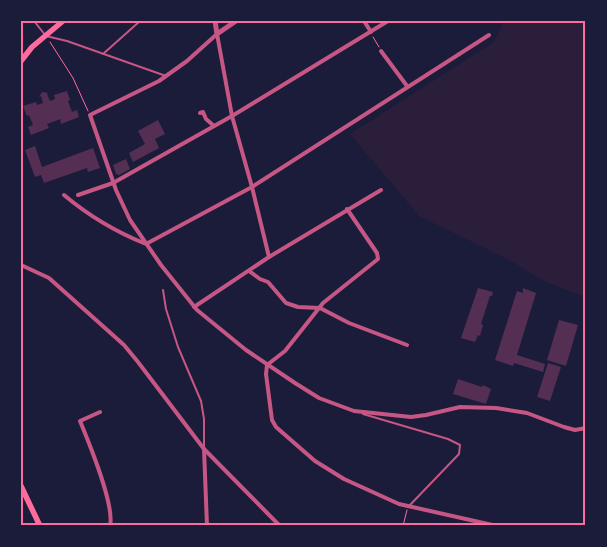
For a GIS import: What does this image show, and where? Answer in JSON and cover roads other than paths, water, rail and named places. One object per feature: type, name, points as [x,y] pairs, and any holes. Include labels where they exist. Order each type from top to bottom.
[{"type":"main road","points":[[21,60],[32,47],[63,21]]},
{"type":"main road","points":[[21,486],[40,526]]},
{"type":"street","points":[[215,21],[232,116],[252,186],[269,257]]},
{"type":"street","points":[[236,21],[217,34],[187,61],[166,76],[150,86],[90,115],[113,183],[130,220],[194,307],[223,332],[267,365],[319,398],[354,411],[411,417],[426,416],[460,407],[496,408],[526,413],[569,429],[586,428]]},
{"type":"street","points":[[364,21],[371,32]]},
{"type":"street","points":[[78,195],[113,183],[232,116],[388,21]]},
{"type":"street","points":[[146,244],[252,186],[489,35]]},
{"type":"street","points":[[381,51],[407,86]]},
{"type":"street","points":[[200,113],[203,112],[206,119],[214,126]]},
{"type":"street","points":[[194,307],[269,257],[380,190]]},
{"type":"street","points":[[64,194],[83,211],[103,224],[146,244]]},
{"type":"street","points":[[347,210],[377,253],[378,259],[323,303],[285,351],[267,365],[266,374],[270,414],[276,427],[315,461],[332,472],[408,507],[497,526]]},
{"type":"street","points":[[21,265],[49,278],[124,345],[204,449],[280,526]]},
{"type":"street","points":[[249,271],[268,282],[286,303],[298,307],[320,308],[349,322],[407,345]]},
{"type":"street","points":[[100,412],[80,421],[93,452],[111,509],[110,526]]},
{"type":"street","points":[[204,449],[207,526]]},
{"type":"lane","points":[[34,21],[46,36],[166,76]]},
{"type":"lane","points":[[103,54],[140,21]]},
{"type":"lane","points":[[163,290],[166,309],[178,347],[201,402],[204,419],[204,449]]},
{"type":"lane","points":[[354,411],[448,439],[456,442],[460,448],[459,454],[408,507]]}]
